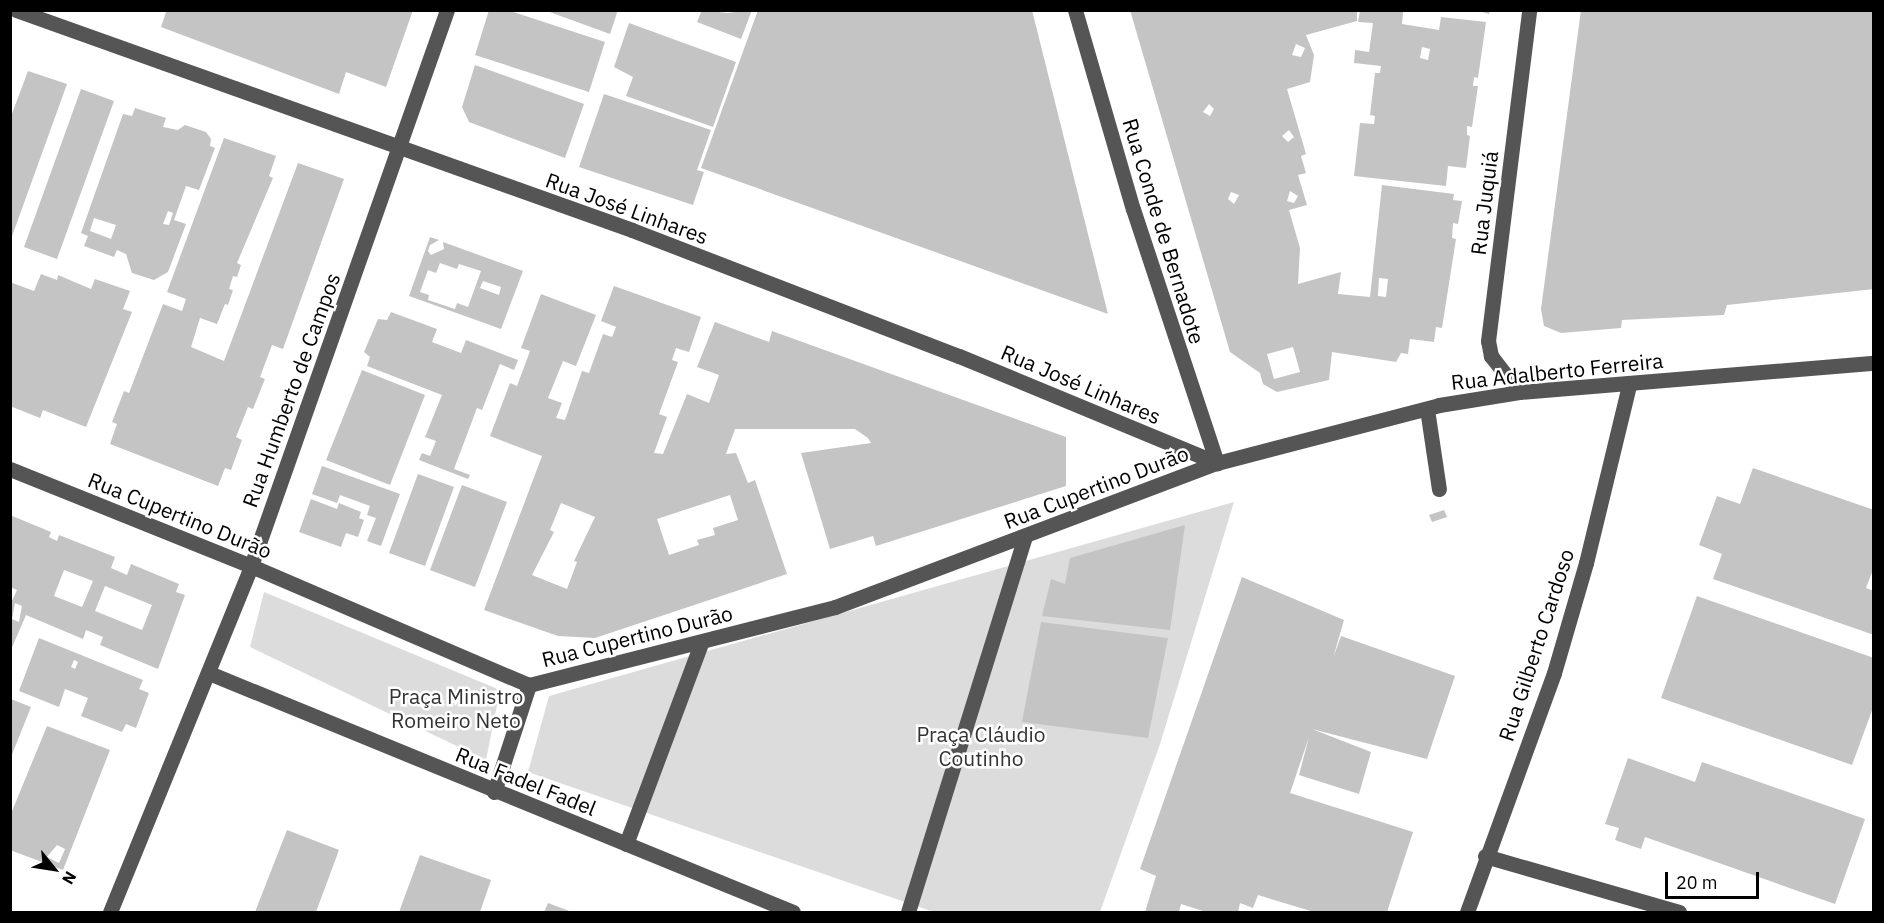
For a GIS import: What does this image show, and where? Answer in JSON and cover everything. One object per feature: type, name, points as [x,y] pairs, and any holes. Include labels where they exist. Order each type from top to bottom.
[{"type":"street","name":"Rua José Linhares","points":[[16,10],[632,230],[937,347],[1217,463]]},
{"type":"street","name":"Rua Humberto de Campos","points":[[110,912],[251,566],[401,148],[447,10]]},
{"type":"street","name":"Rua Conde de Bernadote","points":[[1075,10],[1132,209],[1217,463]]},
{"type":"street","name":"Rua Juquiá","points":[[1519,392],[1495,362],[1488,341],[1529,10]]},
{"type":"street","name":"Rua Adalberto Ferreira","points":[[1217,463],[1427,409],[1519,392],[1629,385],[1874,363]]},
{"type":"street","name":"Rua Gilberto Cardoso","points":[[1467,912],[1485,856],[1554,673],[1586,563],[1629,385]]},
{"type":"street","points":[[1427,409],[1439,489]]},
{"type":"street","name":"Rua Cupertino Durão","points":[[10,469],[251,566],[529,685],[835,607],[1217,463]]},
{"type":"street","points":[[908,912],[1025,537]]},
{"type":"street","points":[[626,844],[701,643]]},
{"type":"street","name":"Rua Fadel Fadel","points":[[209,673],[494,792],[793,912]]},
{"type":"street","points":[[494,792],[529,685]]},
{"type":"street","points":[[1485,856],[1679,912]]},
{"type":"green space","name":"Praça Cláudio Coutinho","points":[[1234,502],[1160,744],[1100,912],[934,912],[528,772],[549,696]]},
{"type":"green space","name":"Praça Ministro Romeiro Neto","points":[[264,592],[500,690],[486,760],[250,647]]},
{"type":"building","points":[[162,10],[413,10],[386,87],[346,72],[339,94],[161,27],[166,12]]},
{"type":"building","points":[[489,10],[507,10],[605,42],[589,92],[475,55]]},
{"type":"building","points":[[544,10],[618,10],[610,34]]},
{"type":"building","points":[[702,10],[727,13],[752,10],[741,39],[697,22]]},
{"type":"building","points":[[758,10],[1032,10],[1108,314],[701,168]]},
{"type":"building","points":[[1130,10],[1357,10],[1357,21],[1306,35],[1314,55],[1310,82],[1287,89],[1306,154],[1301,156],[1306,173],[1298,175],[1307,205],[1289,210],[1300,248],[1298,284],[1341,272],[1338,294],[1370,297],[1382,185],[1454,194],[1453,200],[1462,201],[1458,224],[1453,223],[1452,238],[1456,239],[1442,328],[1436,327],[1434,342],[1410,339],[1408,354],[1401,353],[1396,362],[1332,352],[1329,380],[1277,392],[1263,384],[1260,373],[1230,352]],"holes":[[[1296,44],[1305,48],[1301,57],[1292,55]],[[1209,104],[1214,109],[1210,116],[1203,112]],[[1289,130],[1294,137],[1288,142],[1282,136]],[[1290,191],[1298,196],[1294,203],[1287,201]],[[1231,192],[1239,195],[1234,204],[1228,199]],[[1379,278],[1388,279],[1386,297],[1378,296]],[[1293,347],[1300,372],[1274,379],[1267,354]]]},
{"type":"building","points":[[1360,10],[1403,12],[1402,24],[1439,30],[1441,17],[1486,22],[1478,78],[1474,77],[1473,86],[1478,86],[1472,127],[1467,126],[1467,135],[1470,136],[1466,168],[1448,166],[1446,186],[1354,176],[1360,123],[1374,124],[1375,116],[1370,115],[1375,73],[1380,73],[1381,66],[1354,63],[1355,50],[1369,52],[1373,23],[1358,22]],"holes":[[[1422,47],[1430,49],[1428,60],[1420,58]]]},
{"type":"building","points":[[1475,10],[1490,10],[1489,14]]},
{"type":"building","points":[[1581,10],[1874,10],[1874,289],[1727,305],[1724,315],[1622,320],[1621,328],[1561,333],[1544,326],[1541,309]]},
{"type":"building","points":[[629,23],[736,62],[713,127],[626,96],[633,77],[614,67]]},
{"type":"building","points":[[475,65],[584,104],[565,158],[469,122],[462,107]]},
{"type":"building","points":[[28,71],[67,84],[11,239],[10,119]]},
{"type":"building","points":[[81,89],[114,101],[57,259],[24,247]]},
{"type":"building","points":[[604,94],[711,130],[697,170],[704,172],[693,205],[579,167]]},
{"type":"building","points":[[135,108],[166,118],[163,127],[178,130],[185,125],[206,132],[211,139],[210,146],[215,148],[199,190],[186,186],[174,220],[186,224],[168,272],[154,280],[132,273],[126,254],[117,250],[114,257],[84,246],[88,236],[81,233],[123,114],[132,116]],"holes":[[[168,211],[173,213],[169,225],[163,224]],[[94,218],[116,225],[111,239],[90,231]]]},
{"type":"building","points":[[224,138],[276,156],[269,176],[273,178],[237,263],[241,265],[237,277],[233,276],[229,289],[233,290],[228,305],[225,304],[217,324],[200,318],[191,347],[224,361],[298,163],[344,179],[283,349],[272,345],[260,377],[265,379],[253,409],[248,407],[236,437],[242,440],[231,470],[225,468],[218,486],[110,444],[117,424],[112,422],[124,391],[129,393],[163,304],[182,311],[186,299],[167,292]]},
{"type":"building","points":[[430,237],[439,240],[430,245],[428,251],[431,255],[444,249],[443,242],[523,271],[501,329],[409,296]],"holes":[[[440,263],[457,269],[459,264],[481,271],[468,307],[457,303],[455,309],[428,300],[429,295],[420,292],[428,270],[436,273]],[[483,281],[501,287],[499,295],[480,288]]]},
{"type":"building","points":[[41,274],[57,280],[58,275],[91,289],[95,279],[130,291],[123,309],[132,312],[86,427],[43,410],[40,418],[10,406],[10,282],[34,291]]},
{"type":"building","points":[[614,286],[701,317],[689,352],[676,348],[672,360],[678,362],[659,414],[667,417],[654,453],[663,454],[687,394],[709,403],[719,375],[697,367],[715,322],[769,342],[772,331],[1066,437],[1066,486],[876,546],[873,536],[830,549],[801,453],[871,443],[868,438],[855,429],[735,429],[726,454],[736,453],[748,483],[755,480],[787,574],[595,638],[558,636],[484,610],[542,456],[490,436],[510,383],[517,386],[530,351],[521,348],[541,294],[596,315],[576,366],[563,361],[548,398],[562,403],[556,418],[565,420],[582,371],[589,373],[603,334],[612,337],[616,327],[601,321]],"holes":[[[730,495],[738,520],[713,528],[715,535],[697,540],[699,545],[669,555],[657,519]],[[561,503],[595,517],[574,561],[577,562],[567,589],[532,575],[554,532],[550,530]]]},
{"type":"building","points":[[391,312],[437,329],[432,342],[461,353],[466,340],[518,360],[514,370],[500,364],[482,410],[477,408],[454,469],[470,475],[468,479],[419,460],[422,453],[430,456],[436,441],[425,437],[442,395],[367,366],[370,357],[364,352],[378,319],[387,320]]},
{"type":"building","points":[[362,370],[425,395],[390,485],[326,460]]},
{"type":"building","points":[[322,466],[400,494],[381,546],[367,541],[376,518],[367,515],[370,506],[340,495],[337,503],[312,494]]},
{"type":"building","points":[[1753,468],[1874,510],[1874,567],[1866,588],[1874,591],[1874,635],[1713,579],[1722,554],[1699,545],[1717,496],[1740,504]]},
{"type":"building","points":[[418,474],[454,487],[425,566],[389,553]]},
{"type":"building","points":[[462,485],[507,502],[475,587],[430,570]]},
{"type":"building","points":[[311,499],[337,509],[339,503],[361,512],[359,518],[364,520],[358,537],[346,533],[341,547],[299,532]]},
{"type":"building","points":[[1444,510],[1447,517],[1432,522],[1429,515]]},
{"type":"building","points":[[10,515],[51,532],[49,537],[57,541],[59,535],[115,557],[111,568],[127,575],[131,564],[179,584],[176,592],[185,595],[158,669],[100,645],[103,637],[86,630],[83,639],[26,615],[10,652],[10,605],[17,590],[10,587]],"holes":[[[64,570],[93,581],[82,607],[54,596]],[[105,586],[152,605],[142,630],[95,611]],[[15,603],[22,606],[19,622],[12,619]]]},
{"type":"building","points":[[1185,525],[1170,630],[1042,616],[1051,579],[1065,584],[1070,558]]},
{"type":"building","points":[[1242,577],[1344,620],[1333,658],[1341,636],[1455,676],[1427,759],[1312,729],[1371,752],[1359,794],[1299,775],[1309,737],[1290,793],[1413,832],[1387,912],[1314,912],[1258,895],[1253,908],[1240,903],[1238,912],[1206,912],[1181,904],[1179,912],[1145,912],[1156,876],[1140,869]]},
{"type":"building","points":[[1697,596],[1874,658],[1874,705],[1852,765],[1661,698]]},
{"type":"building","points":[[1041,622],[1168,638],[1148,738],[1022,722]]},
{"type":"building","points":[[39,638],[143,680],[139,689],[149,693],[136,728],[126,724],[122,732],[81,716],[88,698],[65,689],[59,707],[19,691]],"holes":[[[74,660],[78,662],[75,669],[71,667]]]},
{"type":"building","points":[[11,699],[31,707],[11,757],[10,701]]},
{"type":"building","points":[[47,726],[110,750],[63,870],[10,850],[10,816]],"holes":[[[57,845],[65,849],[59,863],[47,857]]]},
{"type":"building","points":[[1628,758],[1695,782],[1702,762],[1865,819],[1835,904],[1645,837],[1641,849],[1615,840],[1619,828],[1605,824]]},
{"type":"building","points":[[287,830],[339,850],[316,912],[255,912]]},
{"type":"building","points":[[420,855],[491,880],[480,912],[399,912]]},
{"type":"building","points":[[548,903],[572,912],[544,912]]}]
